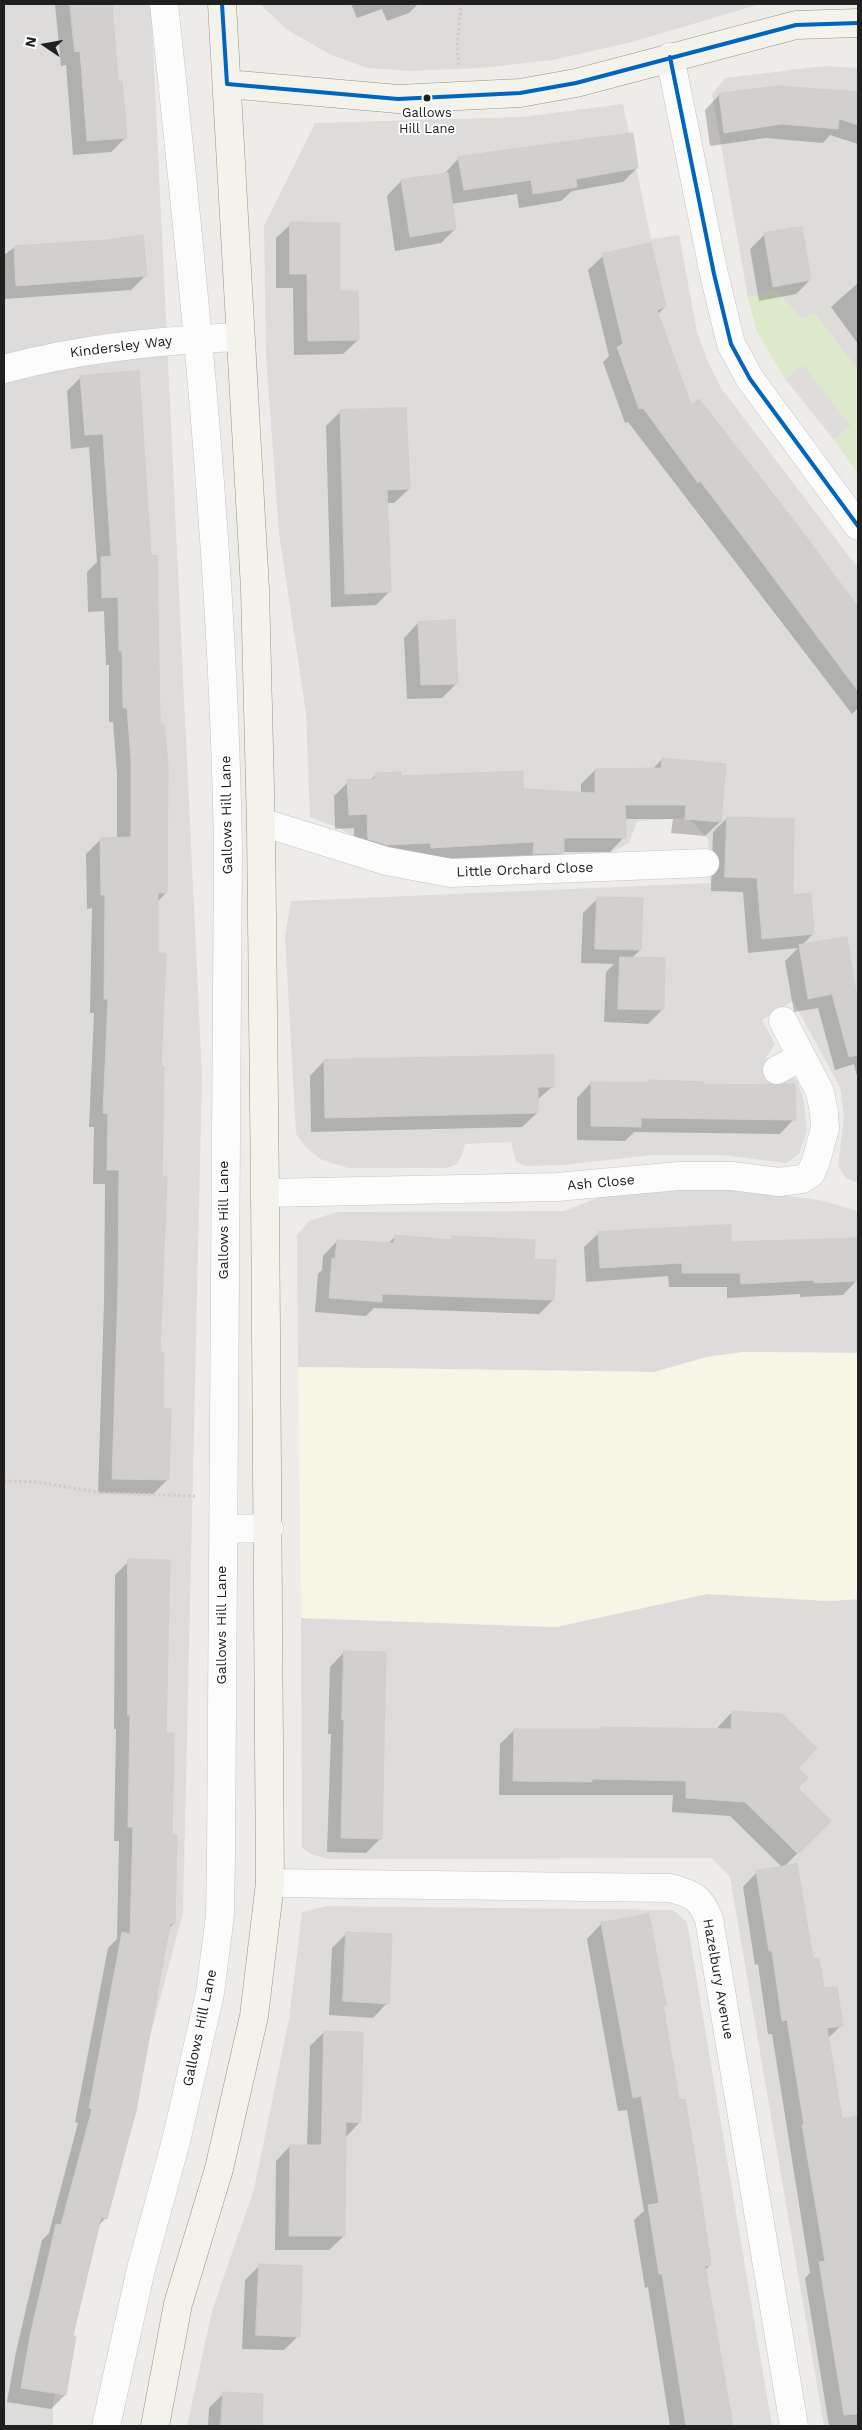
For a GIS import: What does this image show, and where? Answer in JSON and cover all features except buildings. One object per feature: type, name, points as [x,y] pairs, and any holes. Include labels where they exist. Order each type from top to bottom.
[{"type":"street","name":"Gallows Hill Lane","points":[[106,2426],[141,2269],[176,2141],[210,1993],[220,1915],[228,847],[227,762],[199,339],[164,4]]},
{"type":"street","points":[[154,2426],[178,2304],[219,2169],[254,2016],[270,1883],[261,827],[255,589],[222,4]]},
{"type":"street","points":[[227,84],[398,99],[520,93],[576,82],[796,25],[858,23]]},
{"type":"street","points":[[670,57],[714,274],[731,344],[750,379],[858,526]]},
{"type":"street","name":"Kindersley Way","points":[[4,369],[53,355],[199,339],[240,337]]},
{"type":"street","name":"Little Orchard Close","points":[[261,827],[274,826],[386,861],[452,873],[705,863]]},
{"type":"street","name":"Ash Close","points":[[265,1192],[558,1187],[697,1176],[732,1176],[792,1182],[812,1173],[825,1128],[820,1092],[783,1021]]},
{"type":"street","points":[[777,1070],[801,1057]]},
{"type":"street","points":[[223,1529],[268,1528]]},
{"type":"street","name":"Hazelbury Avenue","points":[[270,1883],[670,1888],[690,1894],[703,1904],[709,1919],[794,2426]]},
{"type":"path","points":[[460,70],[457,47],[461,4]]},
{"type":"path","points":[[4,1481],[37,1482],[102,1493],[223,1497]]},
{"type":"shaded area","points":[[4,4],[151,4],[202,1075],[183,1913],[53,2402],[53,2426],[4,2426]]},
{"type":"shaded area","points":[[260,4],[760,4],[632,42],[553,60],[481,68],[409,71],[368,68],[331,55],[286,29]]},
{"type":"shaded area","points":[[824,66],[858,68],[858,370],[814,313],[802,319],[776,290],[748,298],[712,94],[725,78]]},
{"type":"shaded area","points":[[623,104],[651,239],[679,235],[697,332],[708,362],[721,388],[858,568],[858,1183],[846,1178],[838,1166],[844,1117],[840,1087],[793,1001],[762,1020],[775,1044],[766,1057],[780,1081],[792,1077],[797,1080],[804,1102],[807,1131],[799,1154],[786,1163],[722,1155],[651,1155],[564,1165],[526,1166],[516,1162],[511,1142],[465,1144],[462,1156],[457,1164],[447,1168],[348,1168],[322,1160],[307,1148],[296,1134],[285,936],[291,901],[710,883],[708,839],[689,818],[637,821],[629,843],[611,852],[421,859],[371,848],[341,829],[310,817],[306,713],[279,533],[266,357],[264,226],[315,123],[522,117]]},
{"type":"shaded area","points":[[803,365],[851,426],[834,440],[785,379]]},
{"type":"shaded area","points":[[621,1189],[732,1189],[820,1200],[858,1211],[858,1353],[744,1352],[707,1357],[654,1372],[298,1367],[297,1235],[309,1221],[337,1212],[564,1211]]},
{"type":"shaded area","points":[[744,1352],[858,1353],[858,1599],[830,1601],[707,1594],[556,1627],[301,1618],[298,1367],[654,1372],[707,1357]]},
{"type":"shaded area","points":[[707,1594],[830,1601],[858,1599],[858,2426],[824,2426],[730,1877],[712,1858],[328,1859],[311,1854],[302,1848],[301,1618],[556,1627]]},
{"type":"shaded area","points":[[327,1906],[673,1910],[687,1922],[772,2426],[187,2426],[212,2311],[254,2189],[289,2019],[302,1912]]},
{"type":"green space","points":[[776,290],[802,319],[814,313],[858,370],[858,473],[834,440],[851,426],[803,366],[785,379],[757,332],[748,298]]},
{"type":"transit line","points":[[222,4],[227,84]]},
{"type":"transit line","points":[[227,84],[398,99],[520,93],[576,83],[796,25],[858,23]]},
{"type":"transit line","points":[[670,57],[714,274],[731,344],[750,379],[858,526]]},
{"type":"place","name":"Gallows Hill Lane","points":[[427,98]]}]
